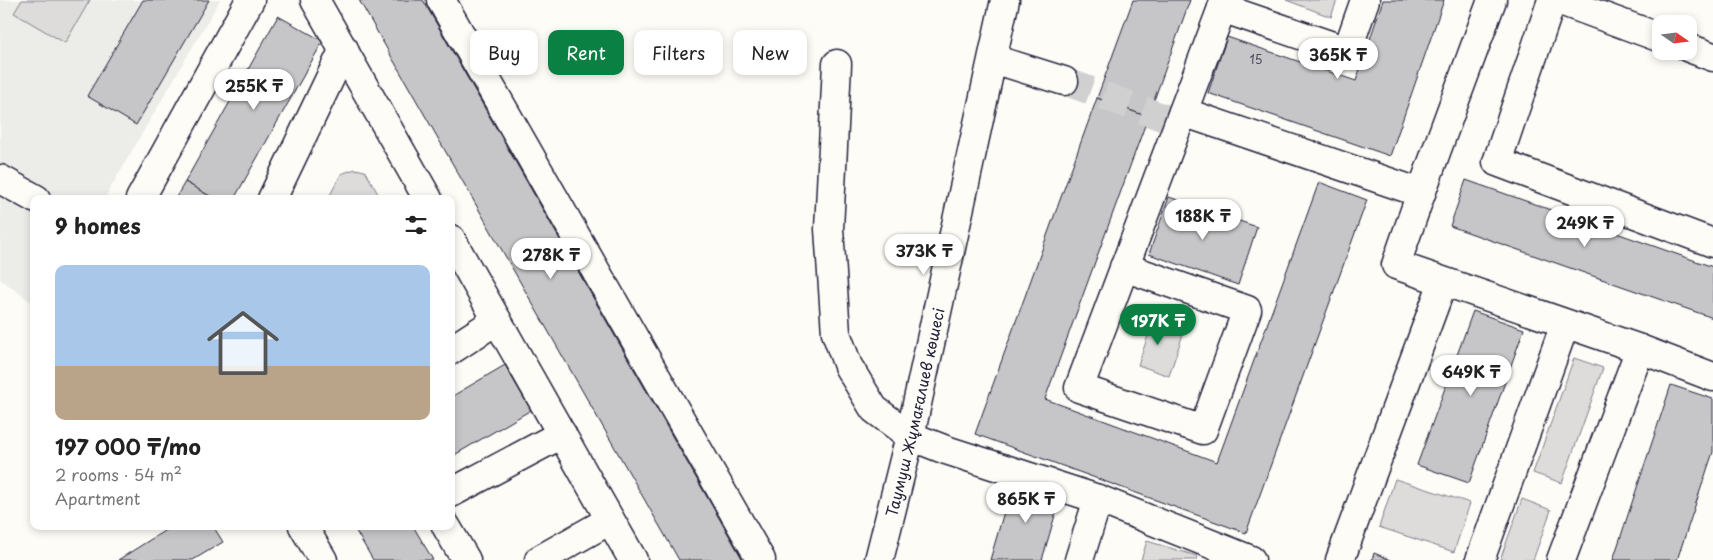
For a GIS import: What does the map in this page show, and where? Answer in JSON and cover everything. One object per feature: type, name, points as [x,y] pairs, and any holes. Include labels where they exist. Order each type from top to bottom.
[{"type":"street","points":[[142,195],[250,0]]},
{"type":"street","points":[[315,0],[426,195]]},
{"type":"street","points":[[441,0],[761,560]]},
{"type":"street","name":"Таумуш Жұмағалиев көшесі","points":[[879,560],[910,436],[1005,0]]},
{"type":"street","points":[[1124,268],[1247,310],[1203,430],[1079,388],[1182,112],[1223,4],[1347,51],[1365,0]]},
{"type":"street","points":[[1492,0],[1396,265],[1640,349],[1713,377]]},
{"type":"street","points":[[1552,0],[1497,162],[1713,244]]},
{"type":"street","points":[[1558,0],[1652,35]]},
{"type":"street","points":[[274,195],[344,49]]},
{"type":"street","points":[[1698,51],[1713,57]]},
{"type":"street","points":[[993,59],[1064,81]]},
{"type":"street","points":[[838,64],[829,229],[836,333],[848,366],[874,409],[910,436],[1098,499],[1251,560]]},
{"type":"street","points":[[1182,112],[1421,193]]},
{"type":"street","points":[[0,179],[30,196]]},
{"type":"street","points":[[455,246],[633,560]]},
{"type":"street","points":[[1340,560],[1443,282]]},
{"type":"street","points":[[455,347],[497,320]]},
{"type":"street","points":[[1480,560],[1565,324]]},
{"type":"street","points":[[1561,560],[1640,349]]},
{"type":"street","points":[[455,491],[562,434]]},
{"type":"street","points":[[1079,560],[1098,499]]},
{"type":"street","points":[[539,560],[610,520]]},
{"type":"street","points":[[305,530],[323,560]]},
{"type":"street","points":[[448,530],[466,560]]},
{"type":"shaded area","points":[[0,0],[220,0],[106,195],[30,195],[30,301],[0,279]]},
{"type":"shaded area","points":[[22,0],[90,0],[65,43],[14,13]]},
{"type":"shaded area","points":[[1286,0],[1337,0],[1331,17]]},
{"type":"shaded area","points":[[355,169],[365,171],[379,195],[330,195],[341,174]]},
{"type":"shaded area","points":[[1154,318],[1185,328],[1169,376],[1138,365]]},
{"type":"shaded area","points":[[1574,358],[1603,368],[1562,483],[1533,473]]},
{"type":"shaded area","points":[[1395,479],[1470,503],[1454,552],[1379,527]]},
{"type":"shaded area","points":[[1522,499],[1551,510],[1533,560],[1500,560]]},
{"type":"shaded area","points":[[1147,541],[1197,556],[1196,560],[1141,560]]},
{"type":"building","points":[[143,0],[209,0],[136,125],[87,96]]},
{"type":"building","points":[[359,0],[423,0],[743,560],[679,560]]},
{"type":"building","points":[[1133,0],[1190,0],[1148,117],[1097,98]]},
{"type":"building","points":[[1383,0],[1444,0],[1390,156],[1208,93],[1227,37],[1356,81]]},
{"type":"building","points":[[278,16],[323,41],[236,195],[208,195],[185,182]]},
{"type":"building","points":[[1097,98],[1148,117],[1045,399],[1217,462],[1319,182],[1367,200],[1246,533],[975,434]]},
{"type":"building","points":[[1466,180],[1713,267],[1713,318],[1450,226]]},
{"type":"building","points":[[185,182],[208,195],[177,195]]},
{"type":"building","points":[[1169,197],[1257,227],[1238,285],[1149,254]]},
{"type":"building","points":[[1473,311],[1524,329],[1469,483],[1417,465]]},
{"type":"building","points":[[505,365],[531,410],[455,455],[455,395]]},
{"type":"building","points":[[1671,385],[1713,399],[1713,452],[1677,560],[1613,560]]},
{"type":"building","points":[[1013,481],[1061,495],[1042,560],[990,560]]},
{"type":"building","points":[[166,530],[216,530],[223,542],[193,560],[118,560]]},
{"type":"building","points":[[355,530],[415,530],[433,560],[373,560]]},
{"type":"building","points":[[1374,553],[1391,560],[1372,560]]},
{"type":"tunnel","points":[[1064,81],[1178,123]]}]
